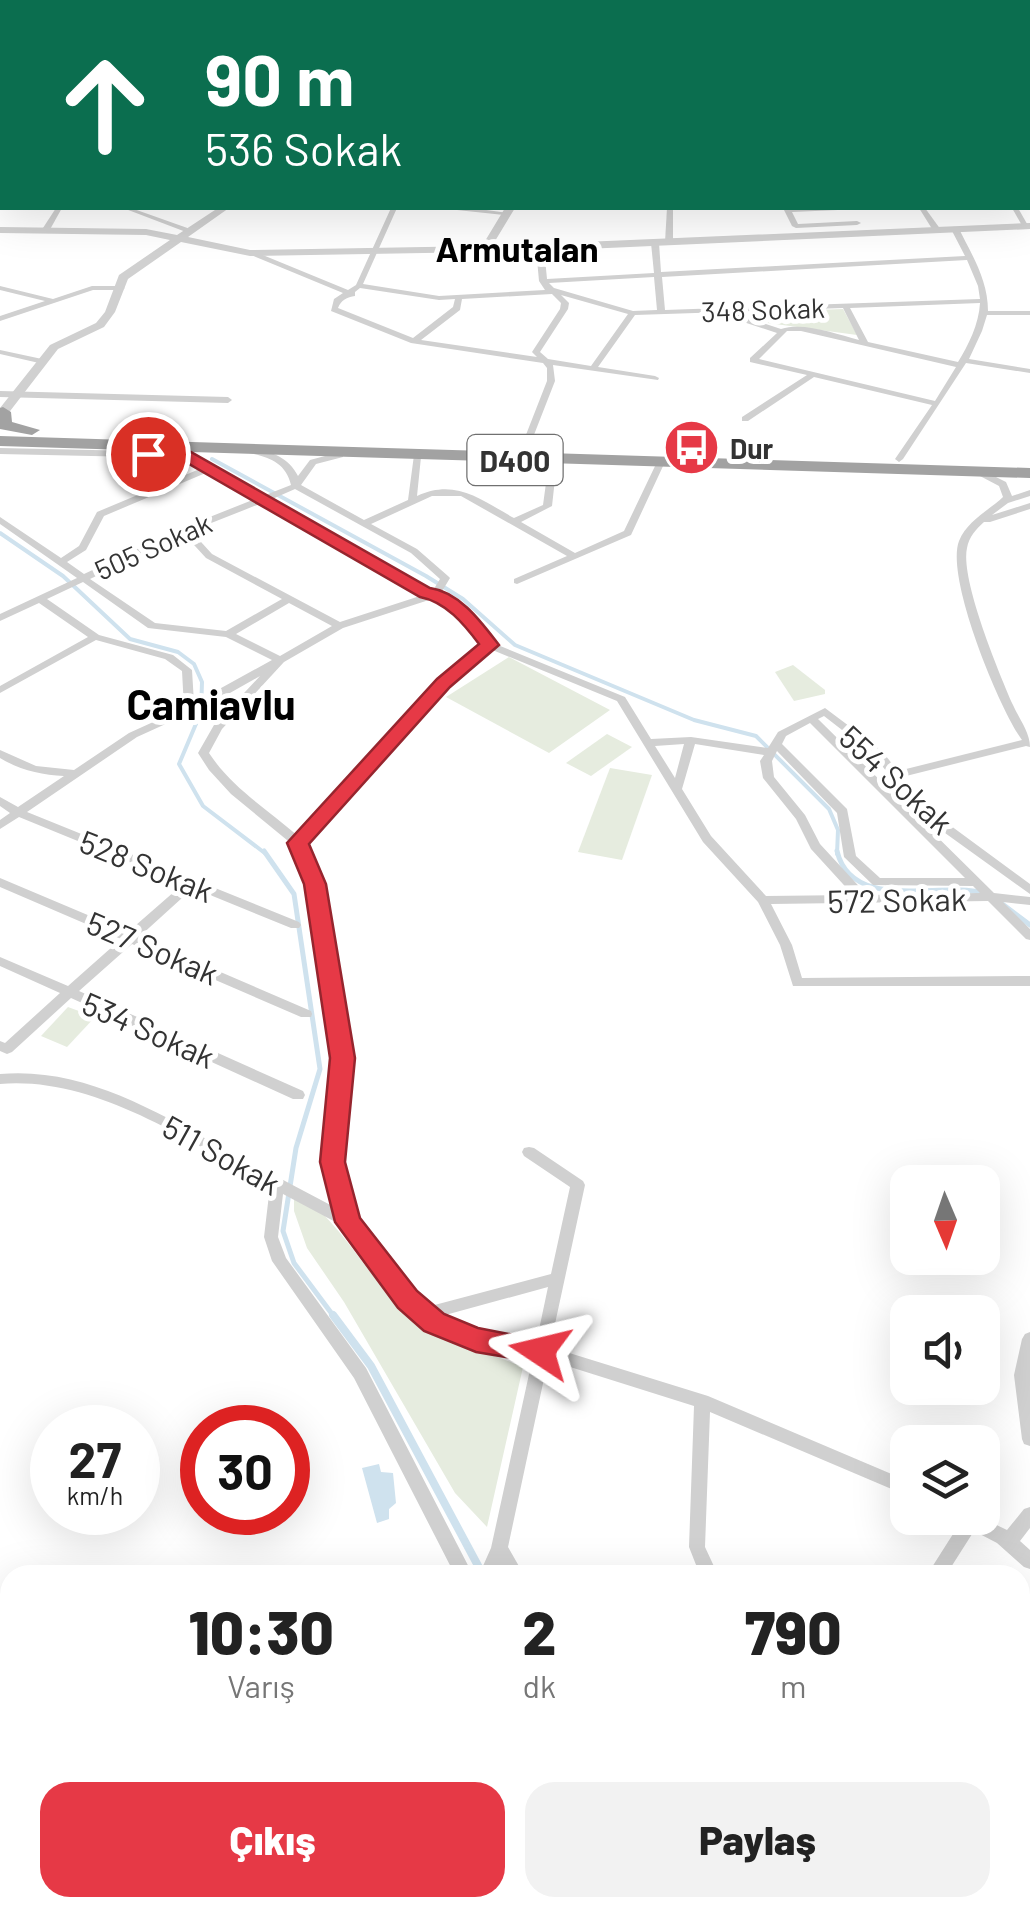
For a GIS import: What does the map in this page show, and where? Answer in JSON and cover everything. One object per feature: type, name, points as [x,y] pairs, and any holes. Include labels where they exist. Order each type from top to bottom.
[{"type":"highway","points":[[2,413],[5,426],[13,429],[144,436]]},
{"type":"highway","name":"D400","points":[[0,432],[1030,461]]},
{"type":"highway","name":"D400","points":[[0,441],[417,457],[1030,473]]},
{"type":"street","points":[[45,231],[58,210]]},
{"type":"street","points":[[131,210],[185,233],[356,290],[459,297],[656,274],[968,258]]},
{"type":"street","points":[[2,413],[39,360],[54,346],[100,325],[121,288],[122,277],[221,210]]},
{"type":"street","points":[[393,210],[356,290],[337,301],[334,309],[414,341],[655,378]]},
{"type":"street","points":[[486,248],[507,210]]},
{"type":"street","points":[[668,242],[670,210]]},
{"type":"street","points":[[787,210],[796,226],[937,230],[1026,227],[1030,241]]},
{"type":"street","points":[[250,253],[655,243],[828,229],[857,223],[848,210]]},
{"type":"street","points":[[923,210],[937,230]]},
{"type":"street","points":[[898,459],[961,362],[986,313],[955,229]]},
{"type":"street","points":[[0,230],[185,233]]},
{"type":"street","points":[[655,243],[661,313]]},
{"type":"street","points":[[526,446],[551,381],[551,367],[536,352],[564,309],[547,287],[540,248]]},
{"type":"street","name":"348 Sokak","points":[[547,287],[634,314],[984,301]]},
{"type":"street","points":[[0,288],[53,301]]},
{"type":"street","points":[[0,319],[92,288],[121,288]]},
{"type":"street","points":[[414,341],[456,308],[459,297]]},
{"type":"street","points":[[845,306],[865,343]]},
{"type":"street","points":[[719,312],[782,332],[802,329],[961,362],[1030,371]]},
{"type":"street","points":[[986,313],[1030,314]]},
{"type":"street","points":[[595,366],[634,314]]},
{"type":"street","points":[[782,332],[754,360],[934,403]]},
{"type":"street","points":[[0,352],[39,360]]},
{"type":"street","points":[[744,419],[811,376]]},
{"type":"street","points":[[0,394],[228,400]]},
{"type":"street","points":[[0,825],[72,772],[134,734],[210,700],[339,626],[431,594],[445,578],[414,552],[296,486],[295,477],[282,460],[240,450]]},
{"type":"street","points":[[0,451],[185,456],[431,594],[466,616],[490,645],[622,699],[708,840],[763,900],[786,945],[797,983],[1030,981]]},
{"type":"street","name":"505 Sokak","points":[[0,618],[185,530],[296,486],[313,462],[346,454]]},
{"type":"street","points":[[412,499],[417,457]]},
{"type":"street","points":[[516,521],[547,506],[553,461]]},
{"type":"street","points":[[516,581],[628,533],[660,464]]},
{"type":"street","points":[[62,561],[83,548],[100,514],[207,469]]},
{"type":"street","points":[[983,474],[1007,488],[1004,502]]},
{"type":"street","points":[[363,524],[431,493],[463,494],[574,556]]},
{"type":"street","points":[[894,775],[1028,743],[1008,714],[960,554],[971,527],[1004,502],[1030,494]]},
{"type":"street","points":[[971,527],[1030,506]]},
{"type":"street","points":[[0,520],[152,626],[228,634],[280,660]]},
{"type":"street","points":[[185,530],[209,556],[339,626]]},
{"type":"street","points":[[40,599],[95,637],[169,657],[187,670],[189,710]]},
{"type":"street","points":[[228,634],[289,599]]},
{"type":"street","points":[[0,690],[95,637]]},
{"type":"street","points":[[298,843],[444,683],[490,645]]},
{"type":"street","points":[[280,660],[218,728],[203,753],[241,801],[276,822],[298,843],[315,884],[342,1058],[332,1162],[348,1222]]},
{"type":"street","points":[[210,700],[225,704],[218,728]]},
{"type":"street","name":"554 Sokak","points":[[772,747],[825,711],[877,752],[924,812],[1030,890]]},
{"type":"street","points":[[812,719],[1030,936]]},
{"type":"street","points":[[649,743],[692,740],[772,747],[843,812],[850,857],[878,882],[976,882]]},
{"type":"street","points":[[678,786],[692,740]]},
{"type":"street","points":[[772,747],[769,778],[778,793],[801,818],[814,846],[864,900]]},
{"type":"street","points":[[0,753],[18,766],[47,773],[72,772]]},
{"type":"street","name":"528 Sokak","points":[[0,801],[19,813],[296,925]]},
{"type":"street","name":"527 Sokak","points":[[0,882],[306,1014]]},
{"type":"street","points":[[4,1048],[190,884]]},
{"type":"street","name":"572 Sokak","points":[[763,900],[993,897],[1030,901]]},
{"type":"street","name":"534 Sokak","points":[[0,960],[298,1096]]},
{"type":"street","name":"511 Sokak","points":[[0,1079],[23,1077],[82,1086],[138,1108],[348,1222],[408,1300],[424,1314],[476,1340],[540,1351],[702,1401],[890,1482]]},
{"type":"street","points":[[492,1565],[499,1548],[578,1184],[529,1152]]},
{"type":"street","points":[[285,1189],[272,1237],[279,1261],[360,1373],[459,1565]]},
{"type":"street","points":[[424,1314],[556,1279]]},
{"type":"street","points":[[1030,1339],[1022,1375],[1030,1439]]},
{"type":"street","points":[[702,1401],[697,1547],[706,1565]]},
{"type":"street","points":[[1008,1542],[1030,1515]]},
{"type":"street","points":[[942,1565],[960,1535]]},
{"type":"street","points":[[996,1535],[1030,1561]]},
{"type":"street","points":[[499,1548],[509,1565]]},
{"type":"shaded area","points":[[843,309],[857,335],[760,322],[738,313]]},
{"type":"shaded area","points":[[509,657],[610,710],[549,753],[446,697]]},
{"type":"shaded area","points":[[793,665],[825,694],[794,701],[775,672]]},
{"type":"shaded area","points":[[607,734],[632,747],[591,776],[566,763]]},
{"type":"shaded area","points":[[610,768],[652,775],[622,860],[578,852]]},
{"type":"shaded area","points":[[68,1007],[95,1017],[67,1047],[41,1036]]},
{"type":"shaded area","points":[[294,1191],[330,1222],[409,1315],[440,1335],[523,1367],[487,1527],[455,1493],[344,1302],[307,1248],[294,1211]]},
{"type":"water","points":[[379,1464],[381,1472],[393,1473],[396,1503],[389,1509],[389,1519],[377,1523],[362,1468]]},
{"type":"waterway","points":[[212,459],[426,576],[463,599],[515,645],[694,720],[756,736],[829,809],[838,830],[837,851]]},
{"type":"waterway","points":[[0,533],[63,576],[130,639],[178,652],[194,664],[202,682],[201,712],[179,764],[203,806],[266,854]]},
{"type":"waterway","points":[[264,851],[294,894],[320,1069],[296,1148],[283,1231],[294,1263],[335,1318]]},
{"type":"waterway","points":[[837,851],[846,870],[860,882],[878,888],[983,893]]},
{"type":"waterway","points":[[997,900],[1030,925]]},
{"type":"waterway","points":[[333,1315],[371,1366],[478,1565]]},
{"type":"place","name":"Dur","points":[[691,448]]},
{"type":"district","name":"Armutalan","points":[[517,248]]},
{"type":"district","name":"Camiavlu","points":[[211,703]]},
{"type":"route","points":[[148,454],[185,456],[427,594],[436,594],[466,616],[490,645],[444,683],[298,843],[315,884],[342,1058],[332,1162],[348,1222],[408,1300],[434,1322],[476,1340],[540,1351]]}]
